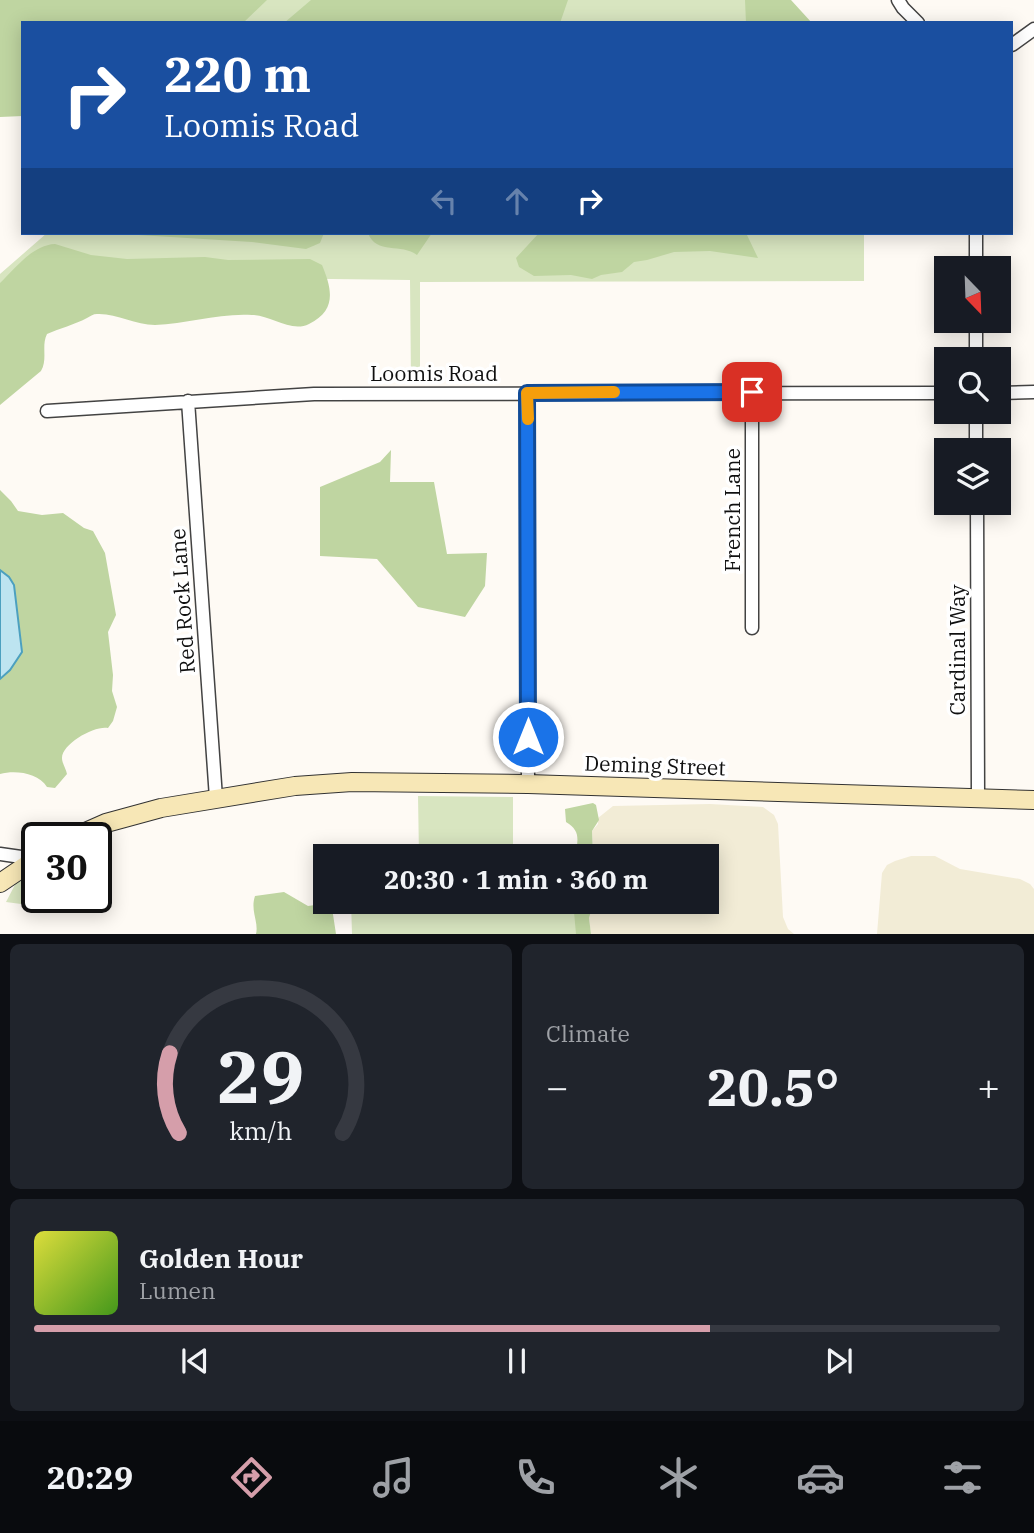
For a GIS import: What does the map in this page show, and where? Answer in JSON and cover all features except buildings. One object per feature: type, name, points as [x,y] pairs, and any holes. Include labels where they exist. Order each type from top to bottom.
[{"type":"street","points":[[898,0],[916,21]]},
{"type":"street","points":[[1013,44],[1034,29]]},
{"type":"street","points":[[976,235],[976,256]]},
{"type":"street","name":"French Lane","points":[[752,392],[752,628]]},
{"type":"street","points":[[1011,393],[1034,392]]},
{"type":"street","points":[[527,393],[528,784]]},
{"type":"street","name":"Loomis Road","points":[[47,411],[314,394],[934,393]]},
{"type":"street","name":"Red Rock Lane","points":[[188,401],[216,798]]},
{"type":"street","name":"Cardinal Way","points":[[977,515],[978,797]]},
{"type":"street","name":"Deming Street","points":[[110,822],[161,808],[216,798],[295,786],[352,782],[528,784],[1034,800]]},
{"type":"street","points":[[0,854],[21,857]]},
{"type":"street","points":[[0,883],[21,869]]},
{"type":"shaded area","points":[[710,804],[763,807],[774,815],[778,824],[783,917],[788,929],[794,934],[591,934],[590,914],[719,914],[719,844],[593,844],[592,831],[598,824],[598,818],[613,806]]},
{"type":"shaded area","points":[[911,856],[935,856],[960,869],[1020,879],[1030,884],[1034,889],[1034,934],[877,934],[882,873],[887,865]]},
{"type":"green space","points":[[0,0],[783,0],[795,21],[21,21]]},
{"type":"green space","points":[[0,0],[267,0],[245,21],[21,21],[21,116],[0,117]]},
{"type":"green space","points":[[311,0],[568,0],[561,21],[286,21]]},
{"type":"green space","points":[[745,0],[791,0],[810,21],[746,21]]},
{"type":"green space","points":[[45,235],[864,235],[864,281],[420,282],[420,381],[411,381],[410,280],[83,276],[0,367],[0,274]]},
{"type":"green space","points":[[138,235],[323,235],[320,243],[306,249],[252,242]]},
{"type":"green space","points":[[369,235],[431,235],[417,255],[377,244]]},
{"type":"green space","points":[[537,235],[747,235],[758,258],[710,251],[674,252],[634,262],[622,272],[592,279],[571,275],[534,276],[519,267],[516,258]]},
{"type":"green space","points":[[55,244],[91,255],[127,259],[310,259],[322,265],[330,298],[328,306],[318,318],[302,326],[252,315],[155,325],[94,314],[47,334],[41,371],[0,405],[0,283],[31,253]]},
{"type":"green space","points":[[391,450],[390,482],[434,482],[447,554],[487,553],[485,586],[465,617],[418,607],[377,559],[320,556],[320,487],[380,462]]},
{"type":"green space","points":[[0,490],[18,511],[42,515],[63,513],[93,531],[105,553],[116,615],[108,632],[112,691],[117,707],[108,728],[88,732],[73,741],[63,752],[67,774],[55,788],[47,787],[38,778],[26,774],[0,774],[0,679],[22,648],[14,586],[9,577],[0,570]]},
{"type":"green space","points":[[418,796],[513,797],[513,844],[419,844]]},
{"type":"green space","points":[[593,803],[596,805],[599,820],[592,831],[593,844],[577,844],[576,832],[566,822],[565,809]]},
{"type":"green space","points":[[21,877],[21,904],[6,902]]},
{"type":"green space","points":[[284,892],[308,906],[313,905],[313,914],[333,914],[336,934],[256,934],[253,907],[255,896]]},
{"type":"green space","points":[[351,914],[586,914],[587,934],[352,934]]},
{"type":"green space","points":[[574,914],[590,914],[591,934],[576,934]]},
{"type":"water","points":[[0,570],[14,585],[22,652],[0,679]]},
{"type":"slow traffic","points":[[528,419],[527,393],[614,392]]},
{"type":"route","points":[[528,737],[527,393],[752,392]]}]
